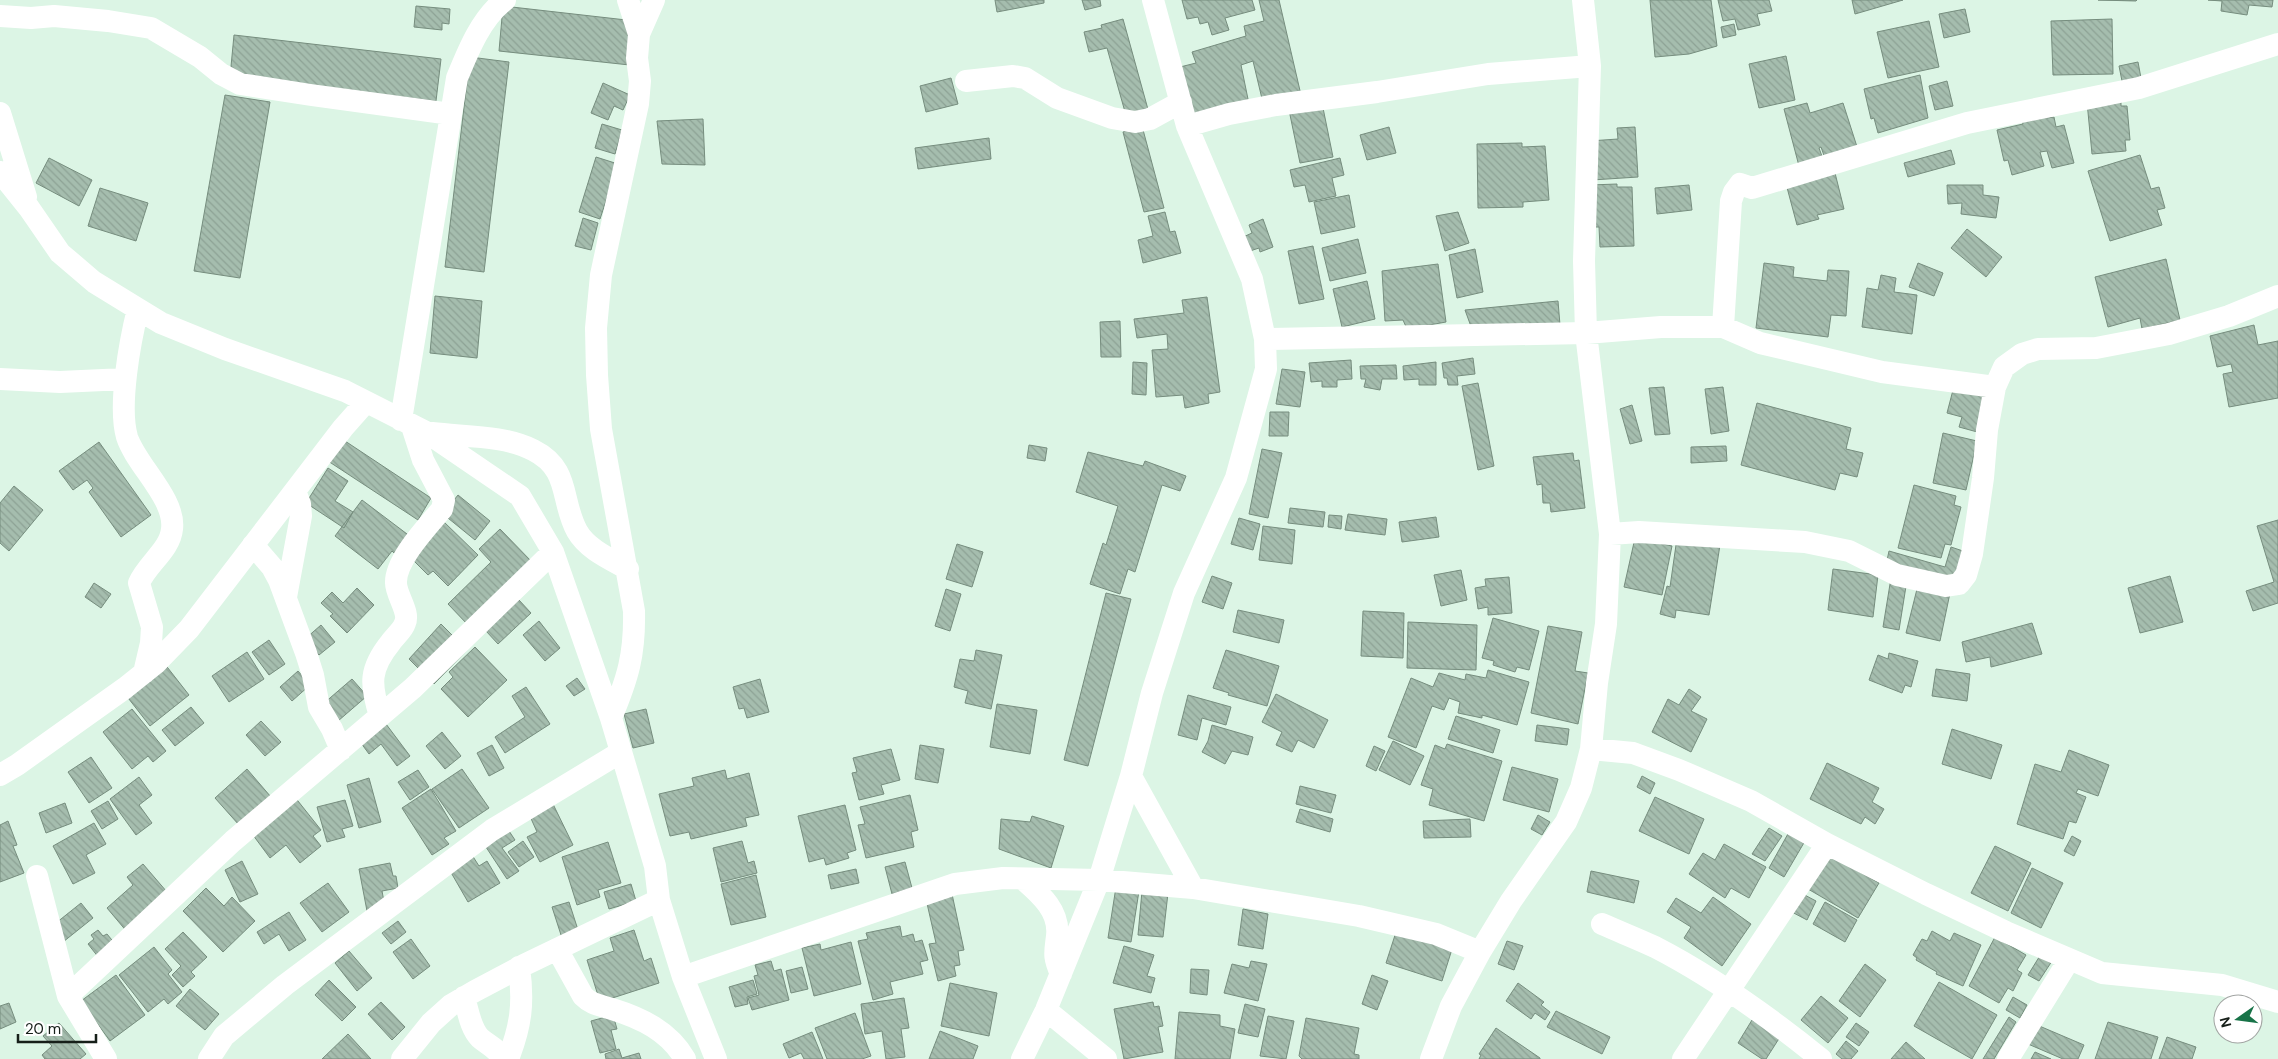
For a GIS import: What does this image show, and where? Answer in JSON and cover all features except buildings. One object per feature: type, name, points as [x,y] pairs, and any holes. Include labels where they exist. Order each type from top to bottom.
[{"type":"street","points":[[380,716],[372,689],[373,671],[378,659],[406,623],[396,584],[396,574],[404,558],[442,509],[444,500],[423,460],[413,426],[457,78],[468,51],[493,9],[505,0]]},
{"type":"street","points":[[628,0],[639,34]]},
{"type":"street","points":[[611,718],[625,686],[632,660],[634,611],[602,429],[597,374],[596,328],[601,275],[638,104],[640,81],[637,58],[639,34],[654,0]]},
{"type":"street","points":[[1022,1059],[1046,1010],[1099,880],[1132,776],[1152,693],[1184,593],[1236,478],[1266,369],[1266,339],[1252,279],[1187,126],[1153,0]]},
{"type":"street","points":[[1431,1059],[1451,1006],[1480,952],[1566,822],[1581,788],[1591,749],[1597,683],[1606,624],[1610,534],[1586,333],[1584,260],[1590,66],[1583,0]]},
{"type":"street","points":[[0,16],[31,18],[54,16],[108,21],[151,28],[200,57],[221,74],[240,84],[451,114]]},
{"type":"street","points":[[1723,327],[1731,200],[1740,184],[1752,188],[1967,123],[2139,88],[2278,44]]},
{"type":"street","points":[[1187,126],[1229,114],[1276,105],[1377,92],[1488,74],[1590,66]]},
{"type":"street","points":[[966,81],[1013,76],[1025,78],[1057,98],[1112,118],[1136,122],[1150,119],[1181,102]]},
{"type":"street","points":[[0,113],[29,208]]},
{"type":"street","points":[[0,172],[29,208],[60,253],[94,282],[161,323],[225,350],[345,391],[413,426],[520,496],[553,552],[611,718],[655,866],[659,900],[682,977],[716,1059]]},
{"type":"street","points":[[1610,534],[1639,532],[1805,542],[1849,551],[1897,574],[1946,586],[1959,584],[1966,575],[1972,554],[1983,478],[1987,430],[1995,387],[2004,366],[2022,354],[2038,350],[2096,348],[2169,334],[2229,316],[2278,296]]},
{"type":"street","points":[[138,309],[125,379],[125,423],[127,437],[169,509],[173,527],[170,540],[139,583],[152,627],[151,643],[144,673]]},
{"type":"street","points":[[1266,339],[1586,333],[1661,326],[1723,327],[1760,343],[1882,372],[1995,387]]},
{"type":"street","points":[[0,379],[53,382],[125,379]]},
{"type":"street","points":[[0,775],[17,765],[144,673],[189,629],[366,402]]},
{"type":"street","points":[[413,426],[508,441],[533,450],[547,458],[557,469],[564,485],[570,513],[577,532],[595,550],[628,569]]},
{"type":"street","points":[[286,601],[301,516],[300,504],[295,491]]},
{"type":"street","points":[[253,545],[272,567],[313,674],[319,707],[332,729],[341,750]]},
{"type":"street","points":[[68,996],[233,841],[413,688],[553,552]]},
{"type":"street","points":[[1591,749],[1633,753],[1679,770],[1751,801],[1828,844],[1926,894],[2069,960],[2102,973],[2222,986],[2278,1002]]},
{"type":"street","points":[[209,1059],[224,1036],[285,985],[492,830],[621,752]]},
{"type":"street","points":[[1132,776],[1193,888]]},
{"type":"street","points":[[1683,1059],[1828,844]]},
{"type":"street","points":[[37,876],[68,996],[106,1059]]},
{"type":"street","points":[[682,977],[955,884],[1003,878],[1024,880],[1099,880],[1193,888],[1359,916],[1436,934],[1480,952]]},
{"type":"street","points":[[1024,880],[1044,898],[1054,914],[1057,935],[1054,954],[1061,974]]},
{"type":"street","points":[[402,1059],[431,1023],[464,997],[519,967],[659,900]]},
{"type":"street","points":[[1602,924],[1655,947],[1730,991],[1777,1023],[1821,1059]]},
{"type":"street","points":[[557,949],[578,988],[589,1002],[626,1014],[651,1025],[676,1045],[685,1059]]},
{"type":"street","points":[[2008,1059],[2069,960]]},
{"type":"street","points":[[508,1059],[521,1020],[523,992],[519,967]]},
{"type":"street","points":[[464,997],[477,1035],[494,1048],[504,1059]]},
{"type":"street","points":[[1046,1010],[1106,1059]]}]
